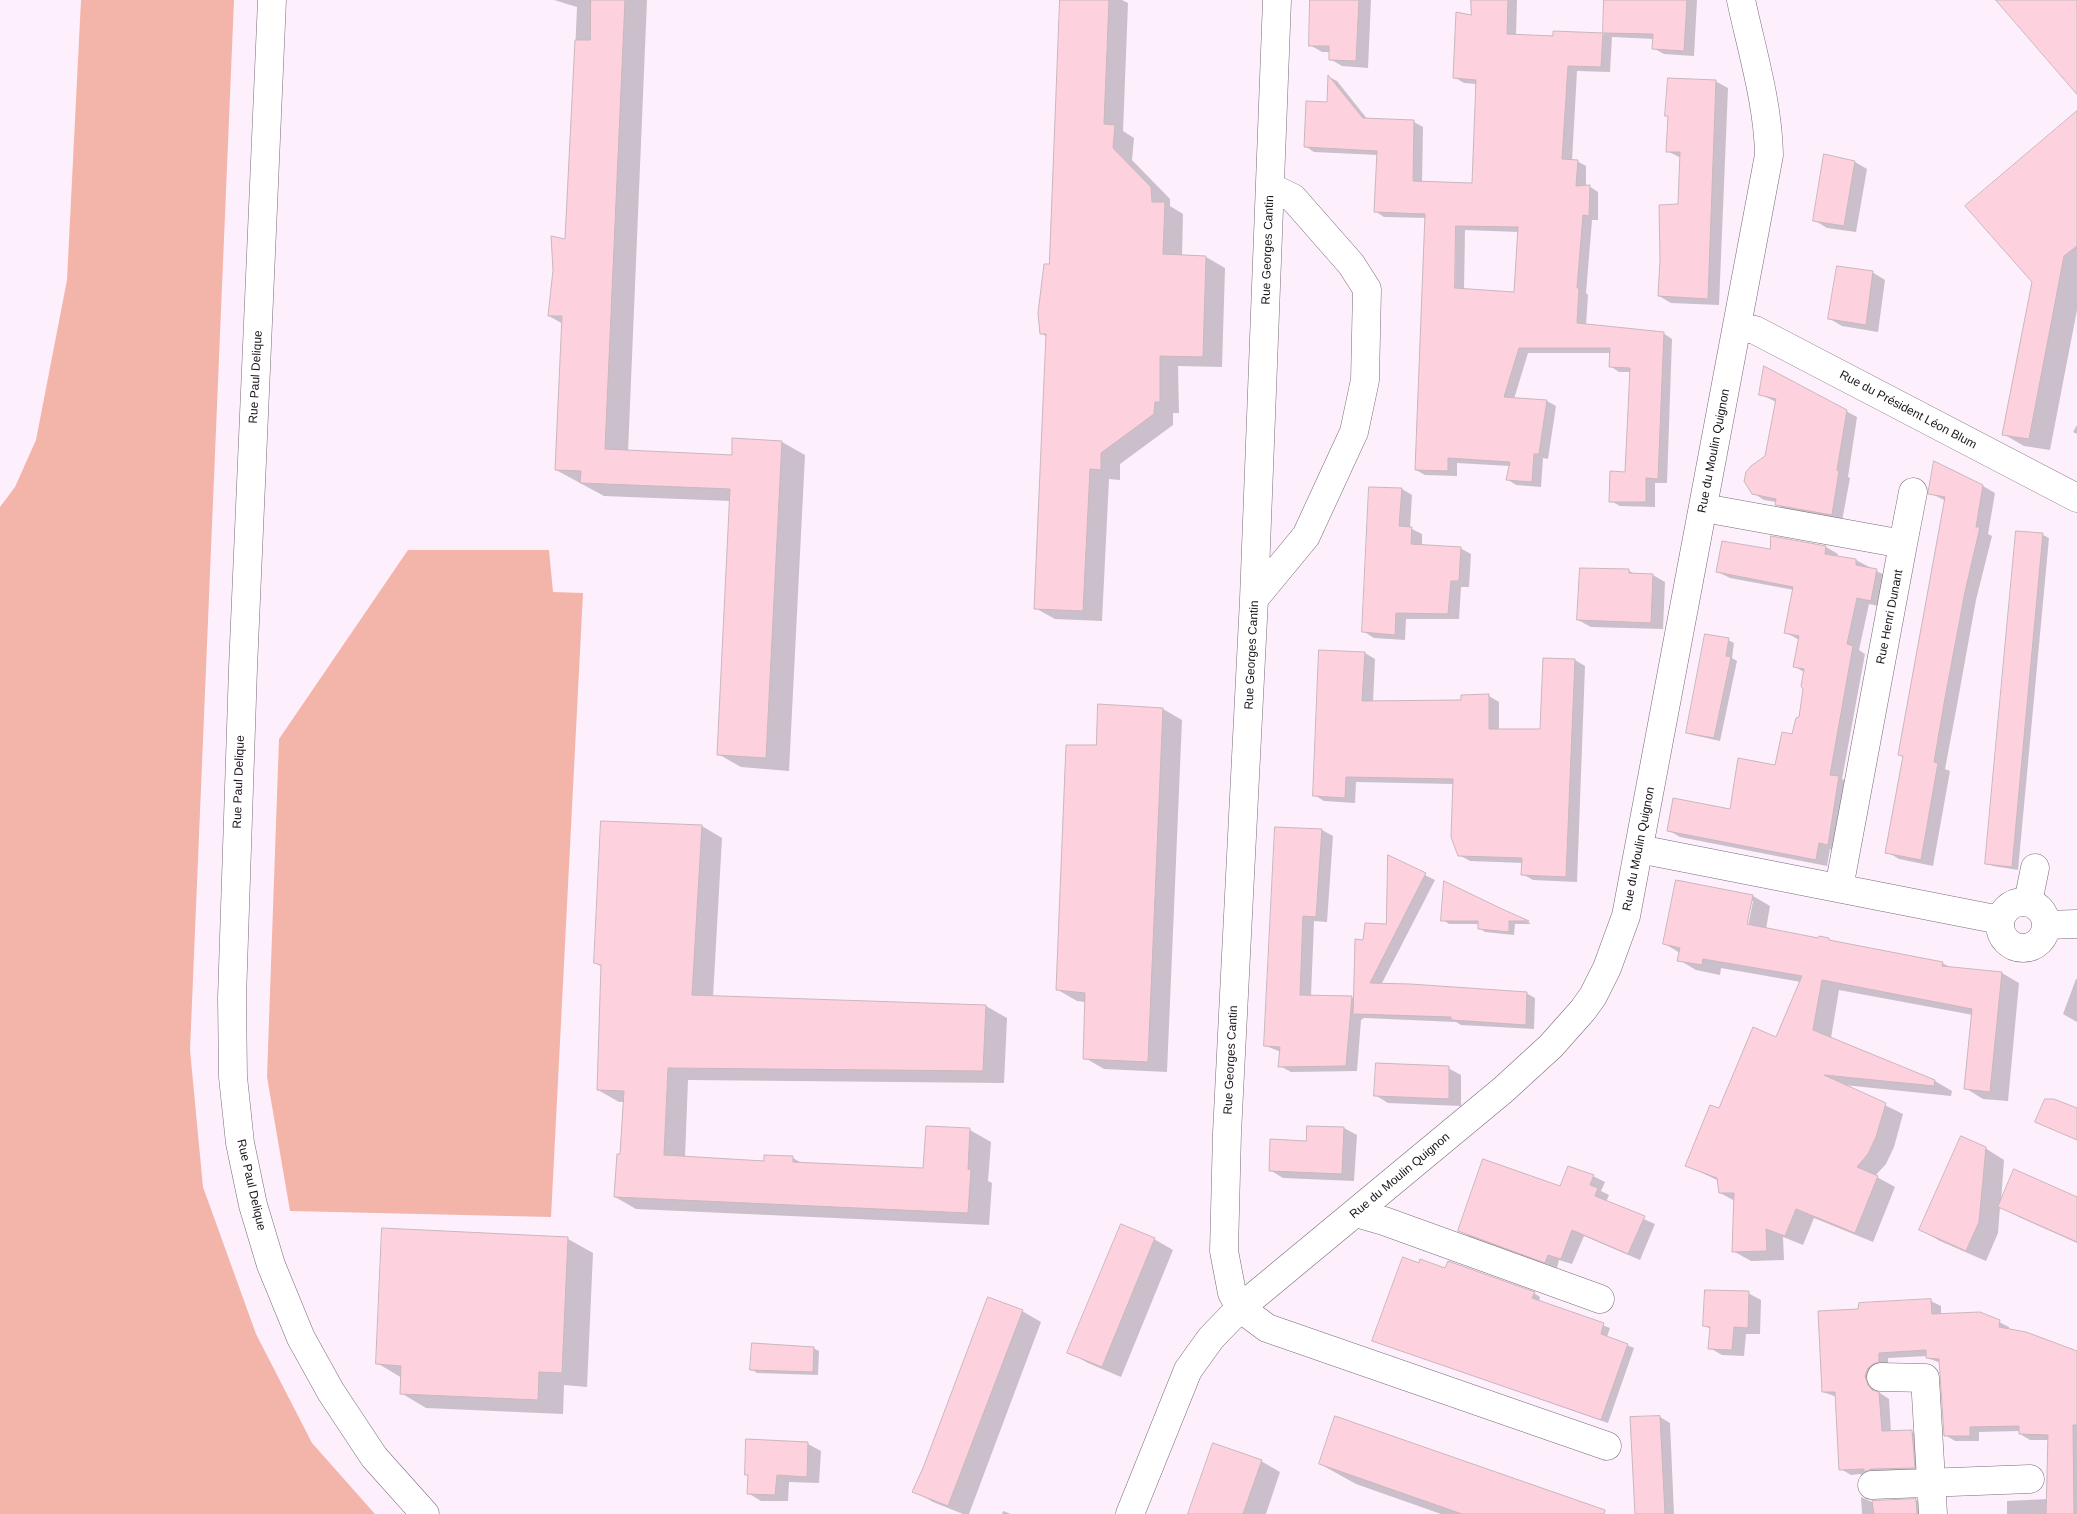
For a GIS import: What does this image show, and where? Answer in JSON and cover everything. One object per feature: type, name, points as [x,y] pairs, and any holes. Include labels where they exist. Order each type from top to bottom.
[{"type":"street","name":"Rue Paul Delique","points":[[272,0],[242,677],[232,998],[234,1086],[240,1143],[253,1206],[271,1265],[302,1338],[331,1392],[374,1458],[425,1514]]},
{"type":"street","name":"Rue Georges Cantin","points":[[1240,1308],[1232,1293],[1224,1251],[1227,1133],[1254,600],[1277,0]]},
{"type":"street","name":"Rue du Moulin Quignon","points":[[1130,1514],[1188,1370],[1211,1338],[1240,1308],[1503,1090],[1551,1046],[1583,1010],[1593,996],[1607,968],[1626,916],[1640,849],[1769,155],[1769,132],[1764,104],[1741,0]]},
{"type":"street","points":[[1254,600],[1306,536],[1354,432],[1365,380],[1368,290],[1351,264],[1293,198],[1270,187]]},
{"type":"street","name":"Rue du Président Léon Blum","points":[[1737,327],[1755,330],[2077,498]]},
{"type":"street","name":"Rue Henri Dunant","points":[[1839,888],[1913,492]]},
{"type":"street","points":[[1704,508],[1903,544]]},
{"type":"street","points":[[1640,849],[2000,920]]},
{"type":"street","points":[[2028,902],[2035,868]]},
{"type":"street","points":[[2015,902],[2028,902],[2041,910],[2046,925],[2044,934],[2030,948],[2014,947],[2002,936],[2000,920],[2005,909],[2015,902]]},
{"type":"street","points":[[2046,925],[2077,924]]},
{"type":"street","points":[[1356,1213],[1384,1221],[1600,1299]]},
{"type":"street","points":[[1240,1308],[1267,1328],[1607,1446]]},
{"type":"street","points":[[1881,1377],[1925,1378],[1933,1514]]},
{"type":"street","points":[[1872,1485],[2030,1479]]},
{"type":"shaded area","points":[[81,0],[234,0],[190,1050],[203,1187],[256,1334],[312,1443],[375,1514],[0,1514],[0,507],[15,487],[36,440],[67,280]]},
{"type":"shaded area","points":[[408,550],[549,550],[553,592],[583,593],[551,1217],[290,1211],[267,1077],[279,739]]},
{"type":"building","points":[[591,0],[625,0],[605,449],[732,455],[732,438],[782,441],[766,758],[717,755],[730,489],[580,483],[581,471],[555,470],[562,316],[548,316],[553,270],[551,236],[565,239],[575,40],[590,40]]},
{"type":"building","points":[[1060,0],[1109,0],[1104,124],[1115,125],[1113,148],[1151,187],[1152,202],[1165,202],[1163,254],[1206,256],[1203,357],[1160,356],[1160,402],[1155,402],[1154,414],[1101,453],[1101,470],[1090,469],[1083,611],[1034,609],[1046,334],[1040,334],[1038,313],[1044,264],[1049,264]]},
{"type":"building","points":[[1310,0],[1359,0],[1356,61],[1329,60],[1329,46],[1309,46]]},
{"type":"building","points":[[1471,0],[1508,0],[1507,34],[1553,36],[1553,31],[1603,33],[1601,67],[1568,66],[1562,159],[1578,160],[1576,186],[1590,185],[1589,216],[1583,215],[1577,288],[1579,288],[1577,323],[1664,332],[1658,479],[1646,478],[1646,502],[1609,502],[1610,471],[1625,472],[1630,368],[1609,367],[1610,348],[1519,348],[1504,397],[1547,400],[1539,454],[1534,454],[1532,482],[1506,480],[1510,462],[1448,458],[1448,471],[1415,470],[1425,214],[1374,212],[1377,151],[1304,147],[1306,101],[1327,102],[1328,75],[1363,118],[1414,120],[1413,181],[1472,183],[1476,80],[1453,78],[1456,12],[1471,15]],"holes":[[[1456,226],[1518,227],[1514,292],[1455,288]]]},
{"type":"building","points":[[1604,0],[1687,0],[1684,51],[1652,49],[1653,34],[1603,33]]},
{"type":"building","points":[[1996,0],[2077,0],[2077,94]]},
{"type":"building","points":[[1668,78],[1716,80],[1708,299],[1658,296],[1660,260],[1659,205],[1678,204],[1680,152],[1666,152],[1668,116],[1665,116]]},
{"type":"building","points":[[2077,111],[2077,246],[2064,256],[2029,439],[2002,435],[2032,282],[1965,206]]},
{"type":"building","points":[[1824,154],[1855,161],[1844,226],[1813,221]]},
{"type":"building","points":[[1837,266],[1873,271],[1866,325],[1828,319]]},
{"type":"building","points":[[1764,366],[1847,410],[1832,515],[1775,505],[1776,499],[1752,494],[1744,481],[1746,472],[1751,466],[1765,456],[1776,399],[1759,395]]},
{"type":"building","points":[[1934,461],[1983,485],[1976,527],[1980,527],[1965,592],[1945,698],[1934,762],[1938,763],[1921,860],[1885,853],[1903,756],[1898,755],[1945,497],[1928,494]]},
{"type":"building","points":[[1369,487],[1402,488],[1399,526],[1412,527],[1411,544],[1461,547],[1459,581],[1451,581],[1448,614],[1396,613],[1395,635],[1362,632]]},
{"type":"building","points":[[2016,531],[2043,533],[2012,867],[1985,864]]},
{"type":"building","points":[[1771,536],[1826,546],[1825,554],[1856,559],[1856,565],[1877,569],[1871,601],[1857,598],[1847,644],[1853,646],[1830,775],[1839,776],[1828,845],[1819,843],[1816,860],[1667,831],[1673,798],[1730,809],[1738,758],[1775,765],[1782,732],[1792,734],[1796,718],[1799,717],[1804,669],[1793,667],[1799,636],[1784,633],[1793,587],[1716,572],[1722,541],[1770,549]]},
{"type":"building","points":[[1580,568],[1629,569],[1629,573],[1653,574],[1651,623],[1577,620]]},
{"type":"building","points":[[1705,634],[1729,638],[1726,656],[1731,657],[1714,738],[1686,733]]},
{"type":"building","points":[[1319,650],[1365,652],[1362,701],[1461,700],[1461,695],[1489,694],[1489,729],[1540,729],[1543,658],[1575,659],[1566,877],[1521,875],[1522,858],[1458,856],[1451,837],[1453,779],[1346,777],[1345,798],[1313,796]]},
{"type":"building","points":[[1098,704],[1163,708],[1148,1062],[1083,1059],[1085,993],[1056,990],[1066,745],[1096,745]]},
{"type":"building","points":[[601,821],[702,825],[692,995],[986,1005],[983,1071],[668,1068],[664,1155],[764,1161],[764,1155],[793,1156],[793,1162],[923,1168],[926,1126],[970,1128],[968,1169],[971,1170],[968,1213],[614,1197],[617,1154],[620,1154],[624,1091],[597,1090],[601,965],[594,963]]},
{"type":"building","points":[[1275,827],[1322,829],[1316,917],[1303,916],[1300,995],[1352,996],[1346,1066],[1278,1067],[1280,1047],[1264,1046]]},
{"type":"building","points":[[1388,855],[1426,873],[1370,983],[1527,992],[1526,1025],[1451,1020],[1451,1017],[1355,1014],[1353,1017],[1355,939],[1363,940],[1365,923],[1386,924]]},
{"type":"building","points":[[1676,880],[1753,895],[1747,924],[1818,938],[1819,936],[1829,938],[1829,940],[1943,962],[1942,966],[2002,972],[1990,1092],[1964,1089],[1972,1009],[1822,980],[1813,1030],[1935,1080],[1934,1086],[1824,1075],[1886,1103],[1876,1137],[1868,1154],[1857,1167],[1878,1176],[1855,1233],[1796,1209],[1785,1236],[1766,1229],[1767,1251],[1732,1252],[1734,1193],[1719,1193],[1717,1178],[1685,1166],[1710,1105],[1719,1108],[1753,1027],[1776,1037],[1802,976],[1703,959],[1702,965],[1677,961],[1680,948],[1663,944]]},
{"type":"building","points":[[1444,881],[1529,921],[1509,921],[1509,932],[1478,929],[1478,921],[1441,921]]},
{"type":"building","points":[[1376,1063],[1449,1066],[1449,1099],[1374,1096]]},
{"type":"building","points":[[2045,1099],[2054,1099],[2077,1108],[2077,1140],[2035,1122]]},
{"type":"building","points":[[1307,1126],[1344,1127],[1342,1174],[1269,1171],[1270,1139],[1306,1141]]},
{"type":"building","points":[[1961,1136],[1986,1147],[1979,1222],[1966,1251],[1919,1230]]},
{"type":"building","points":[[1483,1159],[1560,1186],[1568,1166],[1594,1175],[1590,1185],[1598,1188],[1595,1196],[1645,1216],[1628,1254],[1572,1230],[1561,1259],[1548,1255],[1545,1263],[1458,1231]]},
{"type":"building","points":[[2014,1169],[2077,1197],[2077,1242],[1998,1207]]},
{"type":"building","points":[[1121,1224],[1155,1238],[1102,1367],[1067,1353]]},
{"type":"building","points":[[382,1228],[568,1237],[562,1373],[539,1372],[538,1400],[400,1394],[401,1366],[376,1364]]},
{"type":"building","points":[[1403,1257],[1419,1263],[1420,1259],[1445,1268],[1448,1261],[1535,1292],[1532,1298],[1604,1323],[1601,1334],[1628,1344],[1601,1420],[1372,1341]]},
{"type":"building","points":[[1705,1290],[1749,1291],[1748,1328],[1734,1327],[1732,1350],[1708,1349],[1710,1327],[1703,1326]]},
{"type":"building","points":[[988,1297],[1023,1310],[948,1506],[912,1492],[923,1468]]},
{"type":"building","points":[[1931,1299],[1932,1314],[1980,1312],[2000,1320],[1999,1327],[2026,1332],[2077,1351],[2077,1425],[2073,1425],[2074,1514],[2046,1514],[2048,1435],[2019,1434],[2019,1426],[1970,1427],[1970,1436],[1944,1436],[1939,1359],[1926,1358],[1926,1350],[1879,1353],[1879,1362],[1868,1368],[1865,1376],[1872,1390],[1879,1392],[1882,1431],[1912,1430],[1915,1468],[1871,1469],[1864,1472],[1864,1469],[1839,1470],[1835,1392],[1822,1392],[1818,1311],[1858,1309],[1859,1303]]},
{"type":"building","points":[[752,1343],[814,1347],[813,1372],[750,1370]]},
{"type":"building","points":[[1335,1416],[1605,1510],[1604,1514],[1462,1514],[1319,1464]]},
{"type":"building","points":[[1660,1416],[1665,1514],[1635,1514],[1630,1417]]},
{"type":"building","points":[[746,1439],[808,1442],[807,1477],[777,1475],[775,1495],[747,1494],[748,1475],[745,1475]]},
{"type":"building","points":[[1213,1443],[1262,1460],[1243,1514],[1188,1514]]},
{"type":"building","points":[[1916,1499],[1917,1514],[1874,1514],[1872,1501]]}]
